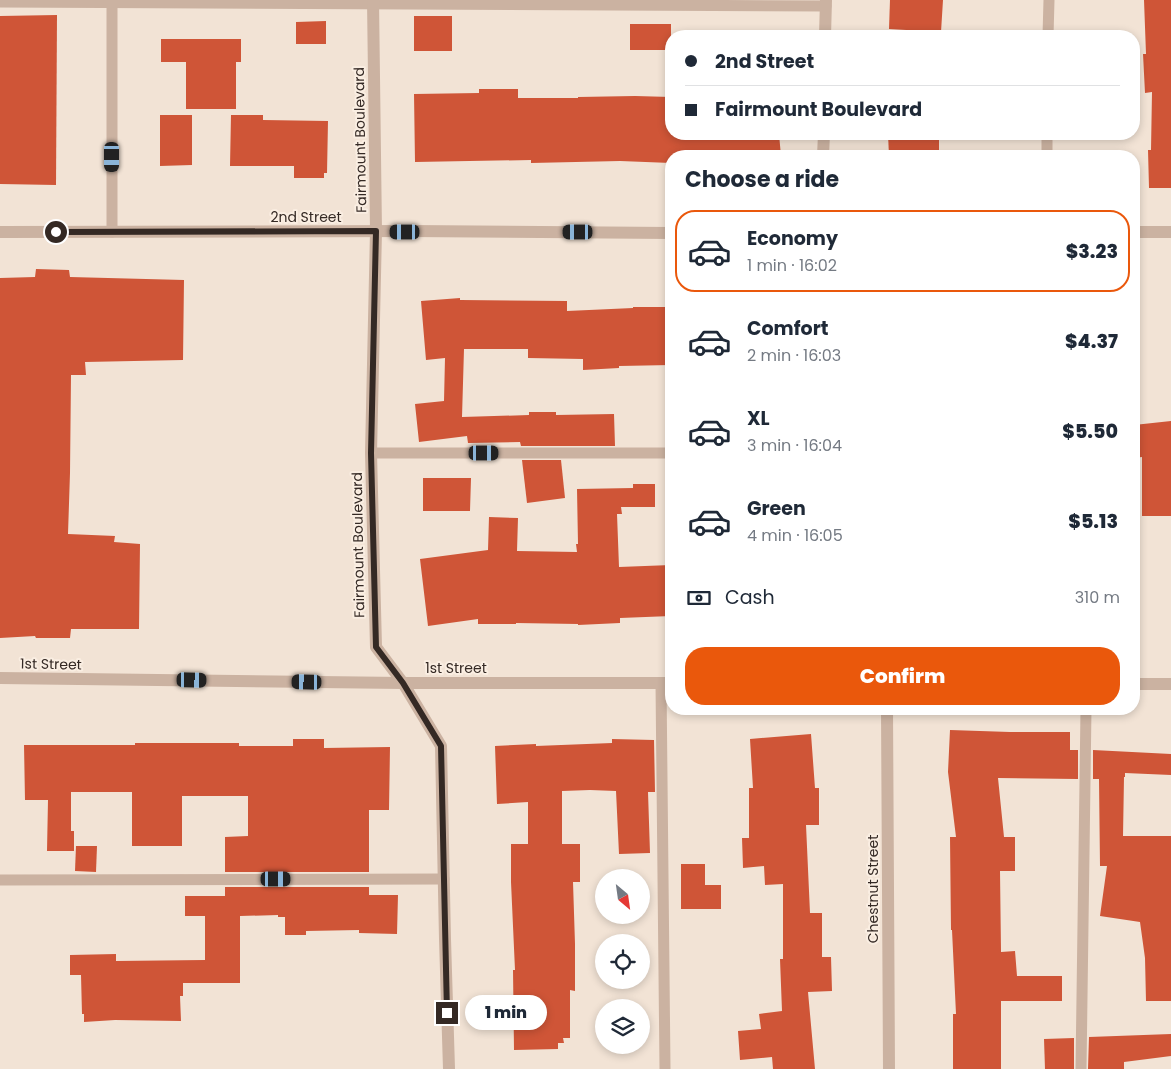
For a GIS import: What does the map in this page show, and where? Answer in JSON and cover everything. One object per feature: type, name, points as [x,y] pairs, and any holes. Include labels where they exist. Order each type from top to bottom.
[{"type":"street","name":"Fairmount Boulevard","points":[[373,2],[376,231],[371,453],[376,647],[403,683],[441,746],[449,1069]]},
{"type":"street","points":[[825,30],[826,3]]},
{"type":"street","name":"2nd Street","points":[[0,232],[665,232]]},
{"type":"street","points":[[1140,232],[1171,232]]},
{"type":"street","name":"1st Street","points":[[0,678],[403,683],[665,683]]},
{"type":"street","points":[[1140,684],[1171,684]]},
{"type":"street","name":"Chestnut Street","points":[[887,715],[889,1069]]},
{"type":"lane","points":[[1048,30],[1049,0]]},
{"type":"lane","points":[[0,2],[826,3]]},
{"type":"lane","points":[[112,2],[112,232]]},
{"type":"lane","points":[[371,453],[665,453]]},
{"type":"lane","points":[[665,1069],[666,715]]},
{"type":"lane","points":[[1081,1069],[1086,715]]},
{"type":"lane","points":[[0,880],[444,879]]},
{"type":"building","points":[[890,0],[943,0],[941,30],[889,29]]},
{"type":"building","points":[[1144,0],[1171,0],[1171,188],[1149,188],[1148,150],[1151,150],[1152,92],[1145,93],[1143,54],[1146,54]]},
{"type":"building","points":[[57,15],[56,185],[0,184],[0,16]]},
{"type":"building","points":[[414,16],[452,16],[452,51],[414,51]]},
{"type":"building","points":[[326,21],[326,44],[296,44],[296,22]]},
{"type":"building","points":[[630,24],[671,24],[671,30],[665,30],[665,50],[630,50]]},
{"type":"building","points":[[161,39],[241,39],[241,62],[236,62],[236,109],[186,109],[186,62],[161,62]]},
{"type":"building","points":[[479,89],[518,89],[518,98],[665,97],[665,140],[780,140],[780,150],[665,150],[665,163],[620,161],[531,163],[531,160],[415,162],[414,94],[479,93]]},
{"type":"building","points":[[160,115],[192,115],[192,165],[160,166]]},
{"type":"building","points":[[231,115],[263,115],[263,120],[328,121],[327,173],[324,173],[324,178],[294,178],[294,166],[230,166]]},
{"type":"building","points":[[888,140],[939,140],[939,150],[889,150]]},
{"type":"building","points":[[36,269],[69,270],[70,277],[184,280],[183,360],[85,362],[86,375],[71,375],[68,534],[115,536],[114,542],[140,544],[139,629],[71,629],[70,638],[36,638],[35,636],[0,638],[0,278],[35,277]]},
{"type":"building","points":[[460,298],[460,300],[567,301],[567,311],[665,307],[665,365],[619,366],[619,368],[583,370],[583,359],[528,358],[528,349],[464,349],[462,417],[529,415],[529,412],[556,412],[556,415],[614,414],[615,446],[521,446],[520,442],[468,443],[467,436],[419,442],[415,404],[444,401],[445,358],[426,360],[421,301]]},
{"type":"building","points":[[1171,421],[1171,516],[1142,516],[1140,424]]},
{"type":"building","points":[[522,460],[561,460],[565,498],[527,503]]},
{"type":"building","points":[[423,478],[471,478],[470,511],[423,511]]},
{"type":"building","points":[[633,484],[655,484],[655,507],[621,507],[622,514],[617,514],[619,567],[665,565],[665,616],[620,618],[620,623],[578,625],[478,624],[478,619],[428,626],[420,559],[488,550],[489,517],[518,518],[517,551],[577,552],[577,489],[633,488]]},
{"type":"building","points":[[950,730],[1070,732],[1070,750],[1078,750],[1078,779],[998,778],[1004,837],[1015,837],[1015,871],[1000,871],[1001,952],[1015,951],[1017,976],[1062,976],[1062,1001],[1001,1001],[1001,1069],[953,1069],[953,1014],[956,1014],[951,930],[950,837],[956,837],[948,772]]},
{"type":"building","points":[[811,734],[815,788],[819,788],[819,825],[806,825],[810,913],[822,913],[822,957],[831,957],[832,991],[808,992],[815,1069],[773,1069],[772,1057],[740,1060],[738,1031],[761,1029],[759,1014],[782,1011],[780,959],[783,959],[783,884],[765,885],[764,866],[743,868],[742,838],[749,838],[749,788],[753,788],[750,739]]},
{"type":"building","points":[[293,739],[324,739],[324,748],[390,747],[389,810],[369,810],[369,872],[225,872],[225,837],[248,836],[248,796],[182,796],[182,846],[132,846],[132,792],[71,792],[71,831],[74,831],[74,851],[47,851],[48,800],[25,800],[24,745],[239,743],[239,746],[293,746]]},
{"type":"building","points":[[612,739],[654,740],[655,792],[648,792],[650,853],[619,854],[616,791],[562,791],[562,844],[580,844],[580,882],[573,882],[575,991],[570,990],[570,1038],[563,1038],[564,1043],[558,1043],[558,1049],[514,1050],[513,970],[515,970],[511,844],[528,844],[528,802],[497,804],[495,746],[612,743]]},
{"type":"building","points":[[1093,750],[1171,754],[1171,775],[1125,773],[1123,836],[1171,836],[1171,1001],[1146,1001],[1145,958],[1140,922],[1100,916],[1107,866],[1100,866],[1099,779],[1093,779]]},
{"type":"building","points":[[76,846],[97,846],[96,872],[75,871]]},
{"type":"building","points":[[681,864],[705,864],[705,885],[721,885],[721,909],[681,909]]},
{"type":"building","points":[[225,887],[369,887],[369,895],[398,895],[397,934],[359,933],[359,930],[306,931],[306,935],[285,935],[285,917],[278,917],[278,915],[240,916],[240,983],[183,983],[183,996],[180,996],[181,1021],[115,1020],[84,1022],[81,975],[70,975],[70,955],[116,954],[116,961],[205,960],[205,916],[185,916],[185,896],[225,896]]},
{"type":"building","points":[[1171,1034],[1171,1056],[1124,1062],[1124,1069],[1088,1069],[1089,1037]]},
{"type":"building","points":[[1074,1038],[1074,1069],[1045,1069],[1044,1039]]},
{"type":"route","points":[[56,232],[376,231],[371,453],[376,647],[403,683],[441,746],[447,1013]]}]
